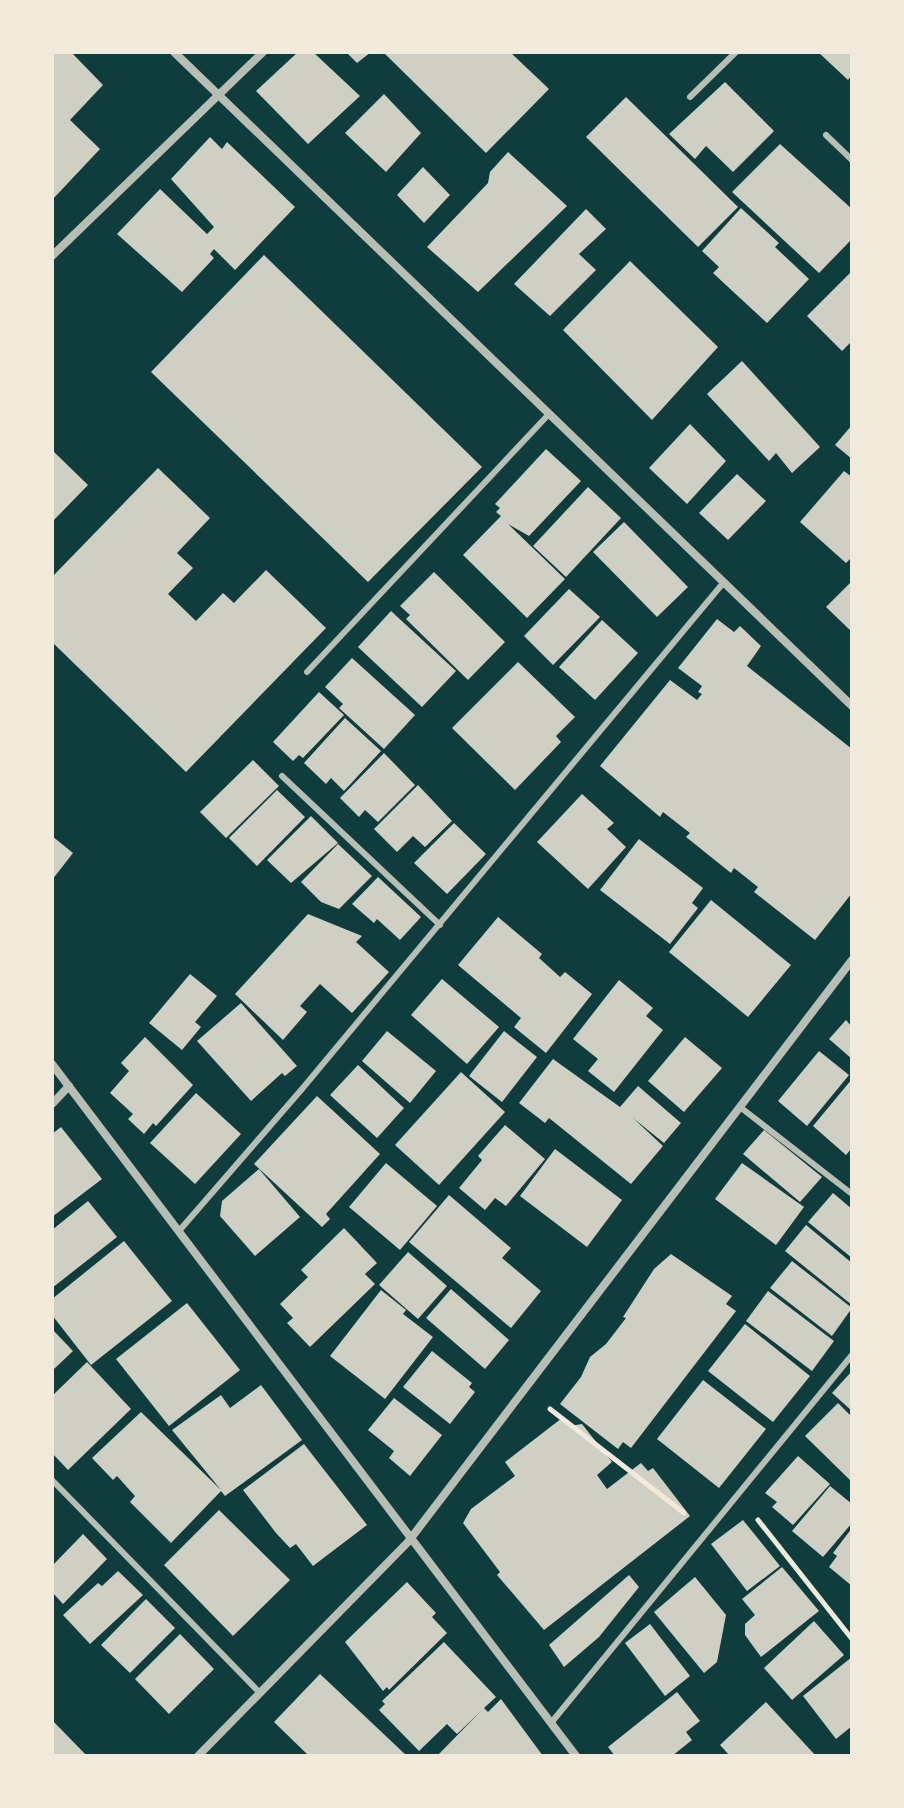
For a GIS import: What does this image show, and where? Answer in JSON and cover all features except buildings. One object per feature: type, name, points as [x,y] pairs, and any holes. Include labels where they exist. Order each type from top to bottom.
[{"type":"street","points":[[174,52],[852,706]]},
{"type":"street","points":[[52,256],[263,52]]},
{"type":"street","points":[[198,1756],[411,1537],[527,1390],[852,960]]},
{"type":"street","points":[[52,1064],[576,1756]]},
{"type":"street","points":[[52,1104],[69,1086]]},
{"type":"lane","points":[[690,97],[736,52]]},
{"type":"lane","points":[[826,135],[852,160]]},
{"type":"lane","points":[[307,672],[549,414]]},
{"type":"lane","points":[[179,1231],[440,925],[724,582]]},
{"type":"lane","points":[[282,776],[440,925]]},
{"type":"lane","points":[[740,1107],[852,1194]]},
{"type":"lane","points":[[551,1723],[852,1355]]},
{"type":"lane","points":[[52,1480],[260,1693]]},
{"type":"path","points":[[527,1390],[707,1531]]},
{"type":"path","points":[[737,1495],[852,1639]]}]
